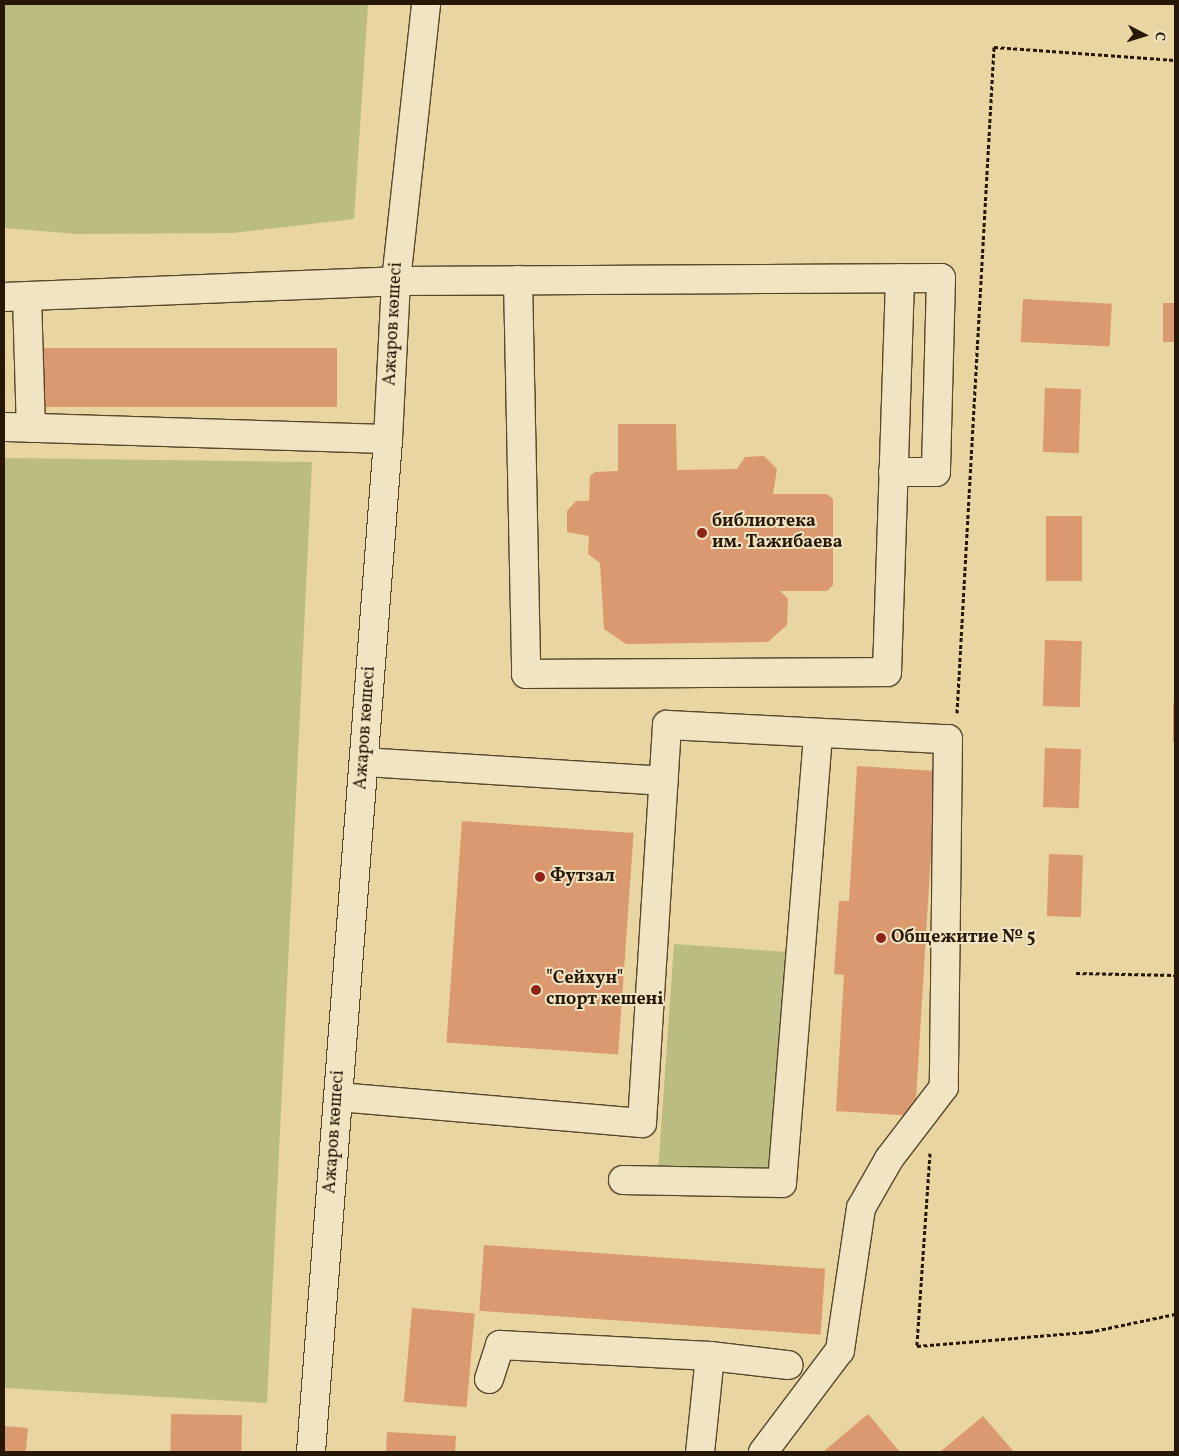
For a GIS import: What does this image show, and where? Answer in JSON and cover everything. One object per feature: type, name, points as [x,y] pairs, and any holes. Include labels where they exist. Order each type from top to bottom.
[{"type":"street","name":"Ажаров көшесі","points":[[311,1452],[388,439],[396,281],[426,4]]},
{"type":"street","points":[[518,280],[526,674],[887,672],[900,278]]},
{"type":"street","points":[[31,428],[15,296],[396,281],[941,278],[936,472],[894,472]]},
{"type":"street","points":[[4,428],[388,439]]},
{"type":"street","points":[[338,1097],[642,1123],[667,725],[948,739],[944,1088],[889,1159],[861,1208],[840,1350],[763,1452]]},
{"type":"street","points":[[623,1180],[782,1183],[818,733]]},
{"type":"street","points":[[364,762],[663,781]]},
{"type":"street","points":[[489,1379],[500,1345],[710,1356],[788,1364]]},
{"type":"street","points":[[700,1452],[710,1356]]},
{"type":"path","points":[[956,719],[994,47],[1175,60]]},
{"type":"path","points":[[1076,972],[1175,975]]},
{"type":"path","points":[[931,1142],[917,1346],[1089,1332],[1175,1314]]},
{"type":"green space","points":[[368,4],[354,219],[233,233],[78,234],[4,228],[4,5]]},
{"type":"green space","points":[[4,458],[312,462],[267,1403],[4,1388]]},
{"type":"green space","points":[[674,944],[800,953],[782,1199],[657,1190]]},
{"type":"building","points":[[1023,299],[1112,304],[1110,347],[1021,342]]},
{"type":"building","points":[[1163,303],[1175,303],[1175,342],[1163,342]]},
{"type":"building","points":[[42,348],[337,348],[337,407],[42,407]]},
{"type":"building","points":[[1045,388],[1081,389],[1079,453],[1043,452]]},
{"type":"building","name":"библиотека им. Тажибаева","points":[[618,424],[676,424],[677,470],[737,469],[745,457],[764,456],[777,469],[773,494],[827,494],[833,499],[833,585],[827,591],[780,591],[788,599],[787,625],[768,642],[626,644],[604,629],[600,563],[588,554],[589,536],[567,532],[567,511],[576,501],[589,501],[590,476],[595,472],[618,471]]},
{"type":"building","points":[[1046,516],[1082,516],[1082,581],[1046,581]]},
{"type":"building","points":[[1045,640],[1082,641],[1080,707],[1043,706]]},
{"type":"building","points":[[1173,703],[1175,703],[1175,742],[1173,742]]},
{"type":"building","points":[[1045,748],[1081,749],[1079,808],[1043,807]]},
{"type":"building","name":"Общежитие № 5","points":[[857,766],[936,771],[915,1116],[836,1111],[844,975],[834,974],[839,901],[849,901]]},
{"type":"building","name":"\"Сейхун\" спорт кешені","points":[[462,821],[634,833],[618,1054],[447,1042]]},
{"type":"building","points":[[1049,854],[1083,855],[1081,917],[1047,916]]},
{"type":"building","points":[[484,1245],[825,1269],[821,1335],[479,1311]]},
{"type":"building","points":[[412,1308],[475,1313],[467,1407],[404,1402]]},
{"type":"building","points":[[171,1414],[242,1415],[241,1452],[170,1452]]},
{"type":"building","points":[[868,1414],[900,1452],[823,1452]]},
{"type":"building","points":[[983,1416],[1014,1452],[940,1452]]},
{"type":"building","points":[[4,1426],[28,1428],[26,1452],[4,1452]]},
{"type":"building","points":[[387,1432],[456,1436],[455,1452],[386,1452]]},
{"type":"place","name":"библиотека им. Тажибаева","points":[[702,533]]},
{"type":"place","name":"Футзал","points":[[540,877]]},
{"type":"place","name":"Общежитие № 5","points":[[881,938]]},
{"type":"place","name":"\"Сейхун\" спорт кешені","points":[[536,990]]}]
